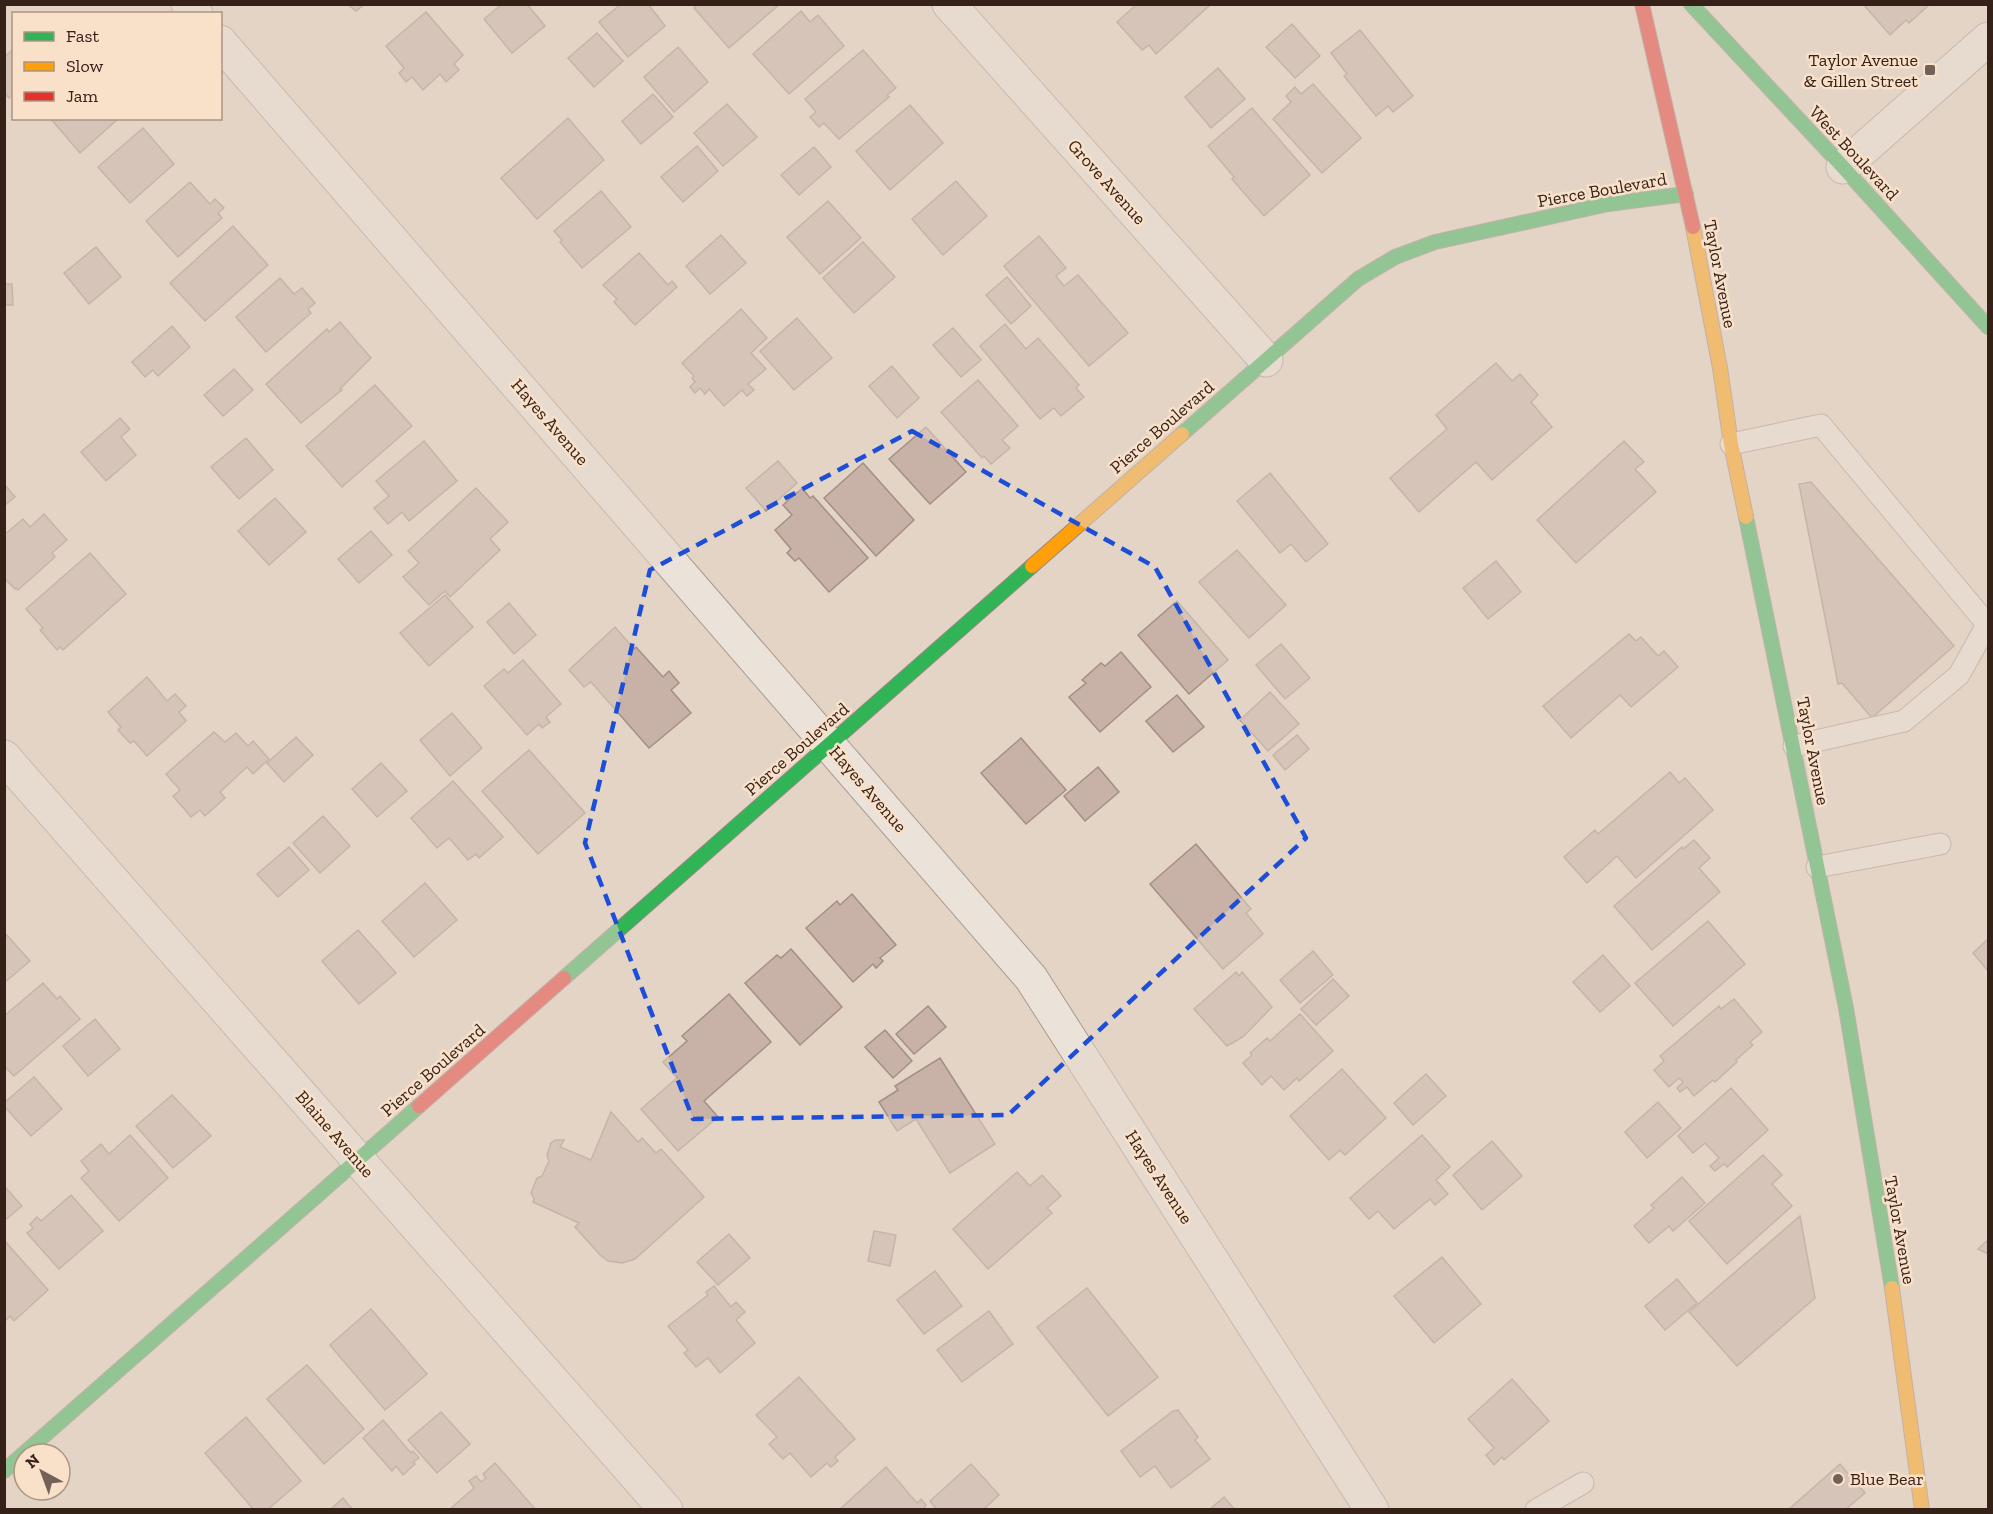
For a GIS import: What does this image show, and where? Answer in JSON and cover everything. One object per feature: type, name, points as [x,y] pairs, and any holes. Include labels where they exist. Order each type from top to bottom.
[{"type":"street","name":"Grove Avenue","points":[[949,4],[1266,360]]},
{"type":"street","name":"Taylor Avenue","points":[[1642,4],[1686,194],[1720,368],[1731,444],[1846,1008],[1899,1330],[1922,1509]]},
{"type":"street","name":"West Boulevard","points":[[1691,4],[1843,166],[1989,327]]},
{"type":"street","points":[[1843,166],[1989,39]]},
{"type":"street","name":"Hayes Avenue","points":[[222,44],[1031,978],[1372,1509]]},
{"type":"street","name":"Pierce Boulevard","points":[[4,1471],[1358,279],[1395,257],[1435,242],[1608,204],[1686,194]]},
{"type":"street","name":"Blaine Avenue","points":[[4,757],[666,1509]]},
{"type":"lane","points":[[1731,444],[1821,425],[1988,624],[1959,675],[1904,721],[1794,746]]},
{"type":"lane","points":[[1817,867],[1940,844]]},
{"type":"lane","points":[[1536,1509],[1583,1483]]},
{"type":"highlighted area","points":[[912,431],[1155,567],[1306,838],[1008,1115],[693,1119],[585,843],[650,570]]},
{"type":"building","points":[[347,4],[365,4],[356,11]]},
{"type":"building","points":[[502,4],[527,4],[545,26],[512,53],[484,19]]},
{"type":"building","points":[[621,4],[648,4],[665,26],[628,57],[599,22]]},
{"type":"building","points":[[698,4],[780,4],[729,48],[694,8]]},
{"type":"building","points":[[1137,4],[1208,4],[1209,6],[1156,54],[1149,45],[1142,50],[1117,22]]},
{"type":"building","points":[[1863,4],[1930,4],[1909,23],[1906,20],[1890,35]]},
{"type":"building","points":[[801,11],[810,22],[818,15],[844,46],[789,94],[753,54]]},
{"type":"building","points":[[426,12],[463,55],[454,64],[459,70],[446,82],[440,74],[423,90],[412,77],[406,82],[399,73],[404,68],[386,46]]},
{"type":"building","points":[[1292,24],[1320,56],[1295,78],[1266,47]]},
{"type":"building","points":[[1360,30],[1413,96],[1393,112],[1388,106],[1376,116],[1344,76],[1347,74],[1331,53]]},
{"type":"building","points":[[597,33],[623,61],[594,87],[568,58]]},
{"type":"building","points":[[678,47],[708,82],[674,112],[644,77]]},
{"type":"building","points":[[863,50],[896,88],[887,95],[889,97],[839,139],[824,123],[819,127],[810,117],[816,112],[805,99]]},
{"type":"building","points":[[12,51],[12,95],[9,98],[4,93],[4,57]]},
{"type":"building","points":[[1218,68],[1245,99],[1211,128],[1185,97]]},
{"type":"building","points":[[1313,84],[1361,138],[1322,173],[1273,119],[1291,102],[1286,96],[1295,87],[1301,94]]},
{"type":"building","points":[[653,94],[673,117],[641,144],[622,121]]},
{"type":"building","points":[[727,104],[757,137],[723,166],[694,133]]},
{"type":"building","points":[[910,105],[943,143],[890,190],[856,151]]},
{"type":"building","points":[[1252,108],[1310,175],[1264,216],[1232,179],[1234,177],[1208,146]]},
{"type":"building","points":[[568,118],[604,160],[537,219],[501,178]]},
{"type":"building","points":[[52,120],[117,120],[80,153]]},
{"type":"building","points":[[143,128],[174,164],[130,203],[98,167]]},
{"type":"building","points":[[697,146],[718,171],[683,202],[661,177]]},
{"type":"building","points":[[814,147],[831,167],[799,195],[781,175]]},
{"type":"building","points":[[956,181],[987,216],[943,255],[912,219]]},
{"type":"building","points":[[190,182],[210,204],[215,199],[224,208],[218,213],[222,218],[178,257],[146,221]]},
{"type":"building","points":[[601,191],[631,227],[582,268],[560,242],[562,240],[554,231]]},
{"type":"building","points":[[828,201],[861,238],[820,274],[787,237]]},
{"type":"building","points":[[233,226],[268,265],[205,321],[170,283]]},
{"type":"building","points":[[721,235],[746,263],[710,294],[686,266]]},
{"type":"building","points":[[1039,236],[1066,268],[1056,276],[1064,286],[1078,275],[1128,333],[1089,366],[1004,266]]},
{"type":"building","points":[[863,242],[895,277],[854,313],[823,278]]},
{"type":"building","points":[[96,247],[121,277],[89,304],[64,273]]},
{"type":"building","points":[[639,253],[668,285],[672,281],[677,287],[635,325],[614,302],[617,299],[603,285]]},
{"type":"building","points":[[1007,277],[1031,306],[1011,324],[986,295]]},
{"type":"building","points":[[280,278],[294,294],[302,288],[315,303],[308,309],[311,313],[266,352],[236,317]]},
{"type":"building","points":[[4,284],[12,284],[13,305],[4,305]]},
{"type":"building","points":[[741,309],[767,338],[751,353],[766,369],[748,384],[754,390],[747,396],[742,390],[724,406],[709,389],[705,394],[700,388],[695,393],[690,387],[695,382],[692,378],[694,376],[682,363]]},
{"type":"building","points":[[797,318],[832,358],[794,390],[760,351]]},
{"type":"building","points":[[340,322],[371,358],[340,389],[342,390],[301,423],[266,384],[327,329],[329,332]]},
{"type":"building","points":[[1005,324],[1026,349],[1038,338],[1079,385],[1076,388],[1084,397],[1061,416],[1054,408],[1040,419],[980,346]]},
{"type":"building","points":[[172,326],[190,347],[158,376],[153,370],[145,377],[132,362]]},
{"type":"building","points":[[953,328],[981,360],[961,377],[933,345]]},
{"type":"building","points":[[1496,363],[1512,381],[1520,374],[1538,395],[1531,402],[1552,427],[1492,480],[1476,462],[1419,512],[1390,478],[1447,429],[1436,415]]},
{"type":"building","points":[[892,366],[919,398],[897,418],[869,386]]},
{"type":"building","points":[[234,369],[253,390],[223,416],[204,395]]},
{"type":"building","points":[[978,380],[1018,426],[1002,440],[1010,448],[991,464],[984,456],[982,458],[941,412]]},
{"type":"building","points":[[375,385],[412,426],[342,487],[306,446]]},
{"type":"building","points":[[120,418],[130,429],[121,437],[136,455],[106,481],[81,452]]},
{"type":"building","points":[[926,427],[966,472],[930,504],[889,459]]},
{"type":"building","points":[[246,438],[273,470],[239,499],[211,467]]},
{"type":"building","points":[[424,441],[457,481],[409,521],[402,512],[388,524],[374,508],[389,496],[376,481]]},
{"type":"building","points":[[1624,441],[1644,462],[1635,469],[1656,492],[1576,563],[1537,520]]},
{"type":"building","points":[[778,461],[797,483],[766,511],[746,488]]},
{"type":"building","points":[[863,463],[914,520],[876,556],[824,498]]},
{"type":"building","points":[[1270,473],[1328,544],[1306,562],[1291,544],[1280,553],[1237,501]]},
{"type":"building","points":[[1811,482],[1954,646],[1872,718],[1842,683],[1838,684],[1799,484]]},
{"type":"building","points":[[4,484],[15,497],[4,506]]},
{"type":"building","points":[[476,488],[508,522],[490,539],[500,550],[450,597],[445,591],[429,605],[403,577],[419,563],[408,551]]},
{"type":"building","points":[[802,488],[810,498],[813,496],[868,558],[829,592],[799,558],[795,561],[787,553],[791,549],[775,530],[792,515],[783,505]]},
{"type":"building","points":[[275,498],[306,532],[269,565],[238,531]]},
{"type":"building","points":[[44,514],[67,540],[52,553],[55,557],[18,590],[15,589],[4,578],[4,535],[23,519],[30,527]]},
{"type":"building","points":[[371,531],[392,555],[359,583],[338,559]]},
{"type":"building","points":[[1237,550],[1286,605],[1249,638],[1199,582]]},
{"type":"building","points":[[90,553],[126,594],[63,650],[60,647],[57,650],[40,630],[43,628],[26,609]]},
{"type":"building","points":[[1496,561],[1521,592],[1488,619],[1463,588]]},
{"type":"building","points":[[445,595],[473,627],[429,666],[400,633]]},
{"type":"building","points":[[1177,601],[1228,660],[1189,694],[1138,635]]},
{"type":"building","points":[[509,603],[536,635],[514,654],[487,622]]},
{"type":"building","points":[[615,627],[663,677],[669,671],[679,683],[671,690],[691,713],[649,748],[591,682],[584,687],[569,670]]},
{"type":"building","points":[[1629,634],[1636,641],[1641,637],[1658,656],[1664,651],[1678,667],[1631,707],[1620,695],[1571,738],[1543,706]]},
{"type":"building","points":[[1281,644],[1310,678],[1285,699],[1256,665]]},
{"type":"building","points":[[1121,652],[1151,687],[1100,732],[1069,697],[1086,683],[1082,680],[1101,663],[1105,666]]},
{"type":"building","points":[[523,660],[561,704],[546,717],[550,722],[542,728],[539,724],[527,735],[484,686],[504,669],[508,673]]},
{"type":"building","points":[[147,677],[167,701],[175,694],[186,706],[179,712],[186,721],[147,756],[134,741],[130,743],[118,730],[121,727],[108,712]]},
{"type":"building","points":[[1270,692],[1299,724],[1268,751],[1240,720]]},
{"type":"building","points":[[1177,695],[1204,727],[1173,752],[1146,721]]},
{"type":"building","points":[[452,713],[482,748],[450,776],[420,740]]},
{"type":"building","points":[[214,732],[225,742],[236,733],[248,746],[253,741],[269,759],[253,774],[247,767],[220,792],[225,798],[205,816],[200,810],[191,817],[173,796],[180,790],[166,774]]},
{"type":"building","points":[[1297,735],[1309,749],[1285,770],[1273,755]]},
{"type":"building","points":[[296,737],[313,755],[284,782],[267,763]]},
{"type":"building","points":[[1021,738],[1066,790],[1026,824],[981,773]]},
{"type":"building","points":[[529,750],[585,813],[538,854],[482,791]]},
{"type":"building","points":[[381,763],[407,791],[377,817],[352,789]]},
{"type":"building","points":[[1098,767],[1119,792],[1085,821],[1064,796]]},
{"type":"building","points":[[1670,772],[1679,783],[1685,778],[1713,810],[1636,878],[1617,856],[1587,883],[1564,857],[1595,830],[1598,834]]},
{"type":"building","points":[[453,781],[503,837],[479,858],[476,854],[468,860],[449,838],[437,848],[411,818]]},
{"type":"building","points":[[323,816],[350,846],[320,873],[293,843]]},
{"type":"building","points":[[1694,840],[1710,858],[1699,868],[1720,892],[1652,950],[1614,906],[1682,847],[1683,849]]},
{"type":"building","points":[[1196,844],[1251,909],[1246,913],[1263,934],[1223,969],[1150,884]]},
{"type":"building","points":[[289,847],[309,870],[278,897],[257,874]]},
{"type":"building","points":[[425,883],[457,920],[414,957],[382,921]]},
{"type":"building","points":[[852,894],[896,945],[880,958],[883,961],[876,968],[873,964],[853,982],[806,928],[837,901],[840,905]]},
{"type":"building","points":[[1708,921],[1745,964],[1673,1026],[1635,983]]},
{"type":"building","points":[[358,930],[396,973],[359,1004],[322,961]]},
{"type":"building","points":[[4,932],[30,961],[4,983]]},
{"type":"building","points":[[1988,939],[1988,971],[1973,953]]},
{"type":"building","points":[[791,949],[842,1007],[800,1045],[745,983],[777,955],[781,958]]},
{"type":"building","points":[[1313,951],[1333,975],[1300,1003],[1280,980]]},
{"type":"building","points":[[1603,955],[1630,986],[1600,1012],[1573,982]]},
{"type":"building","points":[[1236,972],[1239,976],[1242,972],[1272,1007],[1243,1037],[1227,1046],[1194,1009]]},
{"type":"building","points":[[1333,979],[1349,996],[1316,1025],[1301,1009]]},
{"type":"building","points":[[43,983],[57,999],[60,996],[80,1019],[14,1076],[4,1066],[4,1016]]},
{"type":"building","points":[[729,994],[771,1042],[704,1101],[718,1117],[678,1151],[641,1109],[677,1078],[663,1062],[687,1041],[682,1036]]},
{"type":"building","points":[[1734,999],[1762,1032],[1750,1042],[1753,1045],[1715,1082],[1713,1080],[1694,1096],[1687,1087],[1680,1092],[1677,1088],[1683,1082],[1679,1078],[1669,1087],[1654,1070],[1664,1061],[1660,1056],[1719,1006],[1721,1009]]},
{"type":"building","points":[[928,1006],[946,1027],[914,1054],[896,1034]]},
{"type":"building","points":[[1300,1014],[1333,1051],[1299,1081],[1297,1078],[1284,1090],[1271,1076],[1262,1085],[1243,1063],[1252,1055],[1250,1053],[1267,1038],[1270,1041]]},
{"type":"building","points":[[95,1019],[120,1049],[88,1076],[63,1046]]},
{"type":"building","points":[[885,1030],[912,1061],[893,1078],[865,1047]]},
{"type":"building","points":[[940,1058],[995,1144],[950,1173],[916,1119],[897,1131],[879,1102],[898,1090],[895,1086]]},
{"type":"building","points":[[1342,1069],[1386,1118],[1345,1155],[1340,1150],[1329,1160],[1290,1116]]},
{"type":"building","points":[[1426,1074],[1446,1096],[1413,1125],[1394,1103]]},
{"type":"building","points":[[34,1077],[62,1109],[31,1136],[4,1106],[4,1103]]},
{"type":"building","points":[[1731,1088],[1768,1130],[1727,1167],[1724,1164],[1715,1171],[1710,1166],[1719,1158],[1705,1143],[1693,1153],[1678,1136]]},
{"type":"building","points":[[172,1095],[211,1136],[173,1168],[136,1126]]},
{"type":"building","points":[[1658,1102],[1681,1128],[1647,1158],[1625,1132]]},
{"type":"building","points":[[611,1112],[638,1142],[642,1138],[656,1153],[661,1149],[704,1197],[635,1259],[622,1263],[608,1261],[600,1255],[575,1227],[579,1223],[533,1202],[531,1193],[537,1178],[542,1176],[549,1161],[547,1155],[551,1143],[555,1140],[564,1140],[560,1147],[591,1160]]},
{"type":"building","points":[[130,1135],[168,1178],[119,1221],[81,1178],[89,1171],[81,1161],[101,1144],[109,1154]]},
{"type":"building","points":[[1422,1135],[1450,1167],[1436,1180],[1448,1194],[1435,1205],[1430,1199],[1394,1229],[1378,1211],[1369,1219],[1350,1198]]},
{"type":"building","points":[[1492,1141],[1522,1176],[1482,1210],[1453,1175]]},
{"type":"building","points":[[1763,1155],[1782,1175],[1772,1184],[1792,1206],[1727,1264],[1689,1221]]},
{"type":"building","points":[[1017,1172],[1030,1186],[1042,1175],[1061,1196],[1047,1208],[1052,1213],[988,1269],[953,1229]]},
{"type":"building","points":[[1682,1177],[1705,1203],[1673,1231],[1669,1226],[1649,1243],[1634,1226],[1654,1208],[1651,1205]]},
{"type":"building","points":[[4,1186],[22,1206],[4,1221]]},
{"type":"building","points":[[71,1195],[103,1231],[59,1269],[27,1233],[33,1228],[30,1224],[37,1217],[41,1221]]},
{"type":"building","points":[[1800,1216],[1815,1298],[1737,1366],[1689,1312]]},
{"type":"building","points":[[874,1231],[896,1235],[890,1266],[868,1261]]},
{"type":"building","points":[[729,1234],[750,1258],[718,1285],[697,1262]]},
{"type":"building","points":[[4,1240],[48,1290],[14,1321],[10,1316],[4,1322]]},
{"type":"building","points":[[1988,1240],[1988,1254],[1978,1249]]},
{"type":"building","points":[[1442,1257],[1481,1304],[1434,1343],[1394,1296]]},
{"type":"building","points":[[935,1271],[962,1306],[924,1334],[897,1300]]},
{"type":"building","points":[[1677,1279],[1697,1303],[1665,1330],[1645,1306]]},
{"type":"building","points":[[714,1286],[731,1307],[736,1302],[745,1312],[736,1320],[755,1343],[720,1373],[708,1358],[696,1367],[684,1353],[688,1350],[668,1326],[708,1295],[706,1292]]},
{"type":"building","points":[[1087,1288],[1158,1377],[1108,1416],[1037,1327]]},
{"type":"building","points":[[371,1309],[427,1374],[385,1410],[330,1345]]},
{"type":"building","points":[[989,1311],[1013,1344],[962,1382],[937,1350]]},
{"type":"building","points":[[307,1365],[364,1429],[324,1464],[267,1399]]},
{"type":"building","points":[[799,1377],[855,1439],[835,1457],[838,1461],[831,1467],[827,1463],[811,1477],[790,1453],[783,1459],[769,1444],[777,1437],[756,1415]]},
{"type":"building","points":[[1512,1379],[1549,1421],[1504,1460],[1502,1457],[1494,1465],[1486,1455],[1494,1448],[1468,1419]]},
{"type":"building","points":[[1178,1410],[1198,1437],[1195,1440],[1210,1459],[1171,1488],[1155,1466],[1140,1477],[1121,1451],[1173,1411]]},
{"type":"building","points":[[441,1412],[470,1444],[437,1473],[408,1440]]},
{"type":"building","points":[[246,1417],[301,1481],[267,1510],[254,1510],[205,1453]]},
{"type":"building","points":[[383,1420],[411,1453],[413,1451],[419,1458],[403,1475],[396,1466],[392,1471],[363,1438]]},
{"type":"building","points":[[495,1463],[536,1510],[449,1510],[474,1488],[469,1481],[476,1476],[481,1482],[486,1478],[483,1474]]},
{"type":"building","points":[[971,1464],[999,1495],[983,1510],[937,1510],[930,1501]]},
{"type":"building","name":"Blue Bear","points":[[1840,1464],[1865,1493],[1845,1510],[1788,1510]]},
{"type":"building","points":[[886,1467],[917,1503],[921,1499],[926,1505],[923,1510],[839,1510]]},
{"type":"building","points":[[1224,1497],[1235,1510],[1209,1510]]},
{"type":"building","points":[[343,1498],[353,1510],[330,1510]]},
{"type":"traffic: fast","points":[[1691,4],[1988,327]]},
{"type":"traffic: fast","points":[[1182,434],[1358,279],[1395,257],[1435,242],[1608,204],[1686,194]]},
{"type":"traffic: fast","points":[[1746,517],[1846,1008],[1892,1288]]},
{"type":"traffic: fast","points":[[564,978],[1032,566]]},
{"type":"traffic: fast","points":[[4,1471],[419,1106]]},
{"type":"traffic: slow","points":[[1693,227],[1746,517]]},
{"type":"traffic: slow","points":[[1032,566],[1182,434]]},
{"type":"traffic: slow","points":[[1892,1288],[1922,1510]]},
{"type":"traffic: jam","points":[[1642,4],[1693,227]]},
{"type":"traffic: jam","points":[[419,1106],[564,978]]},
{"type":"place","name":"Taylor Avenue & Gillen Street","points":[[1930,70]]},
{"type":"place","name":"Blue Bear","points":[[1838,1479]]}]
